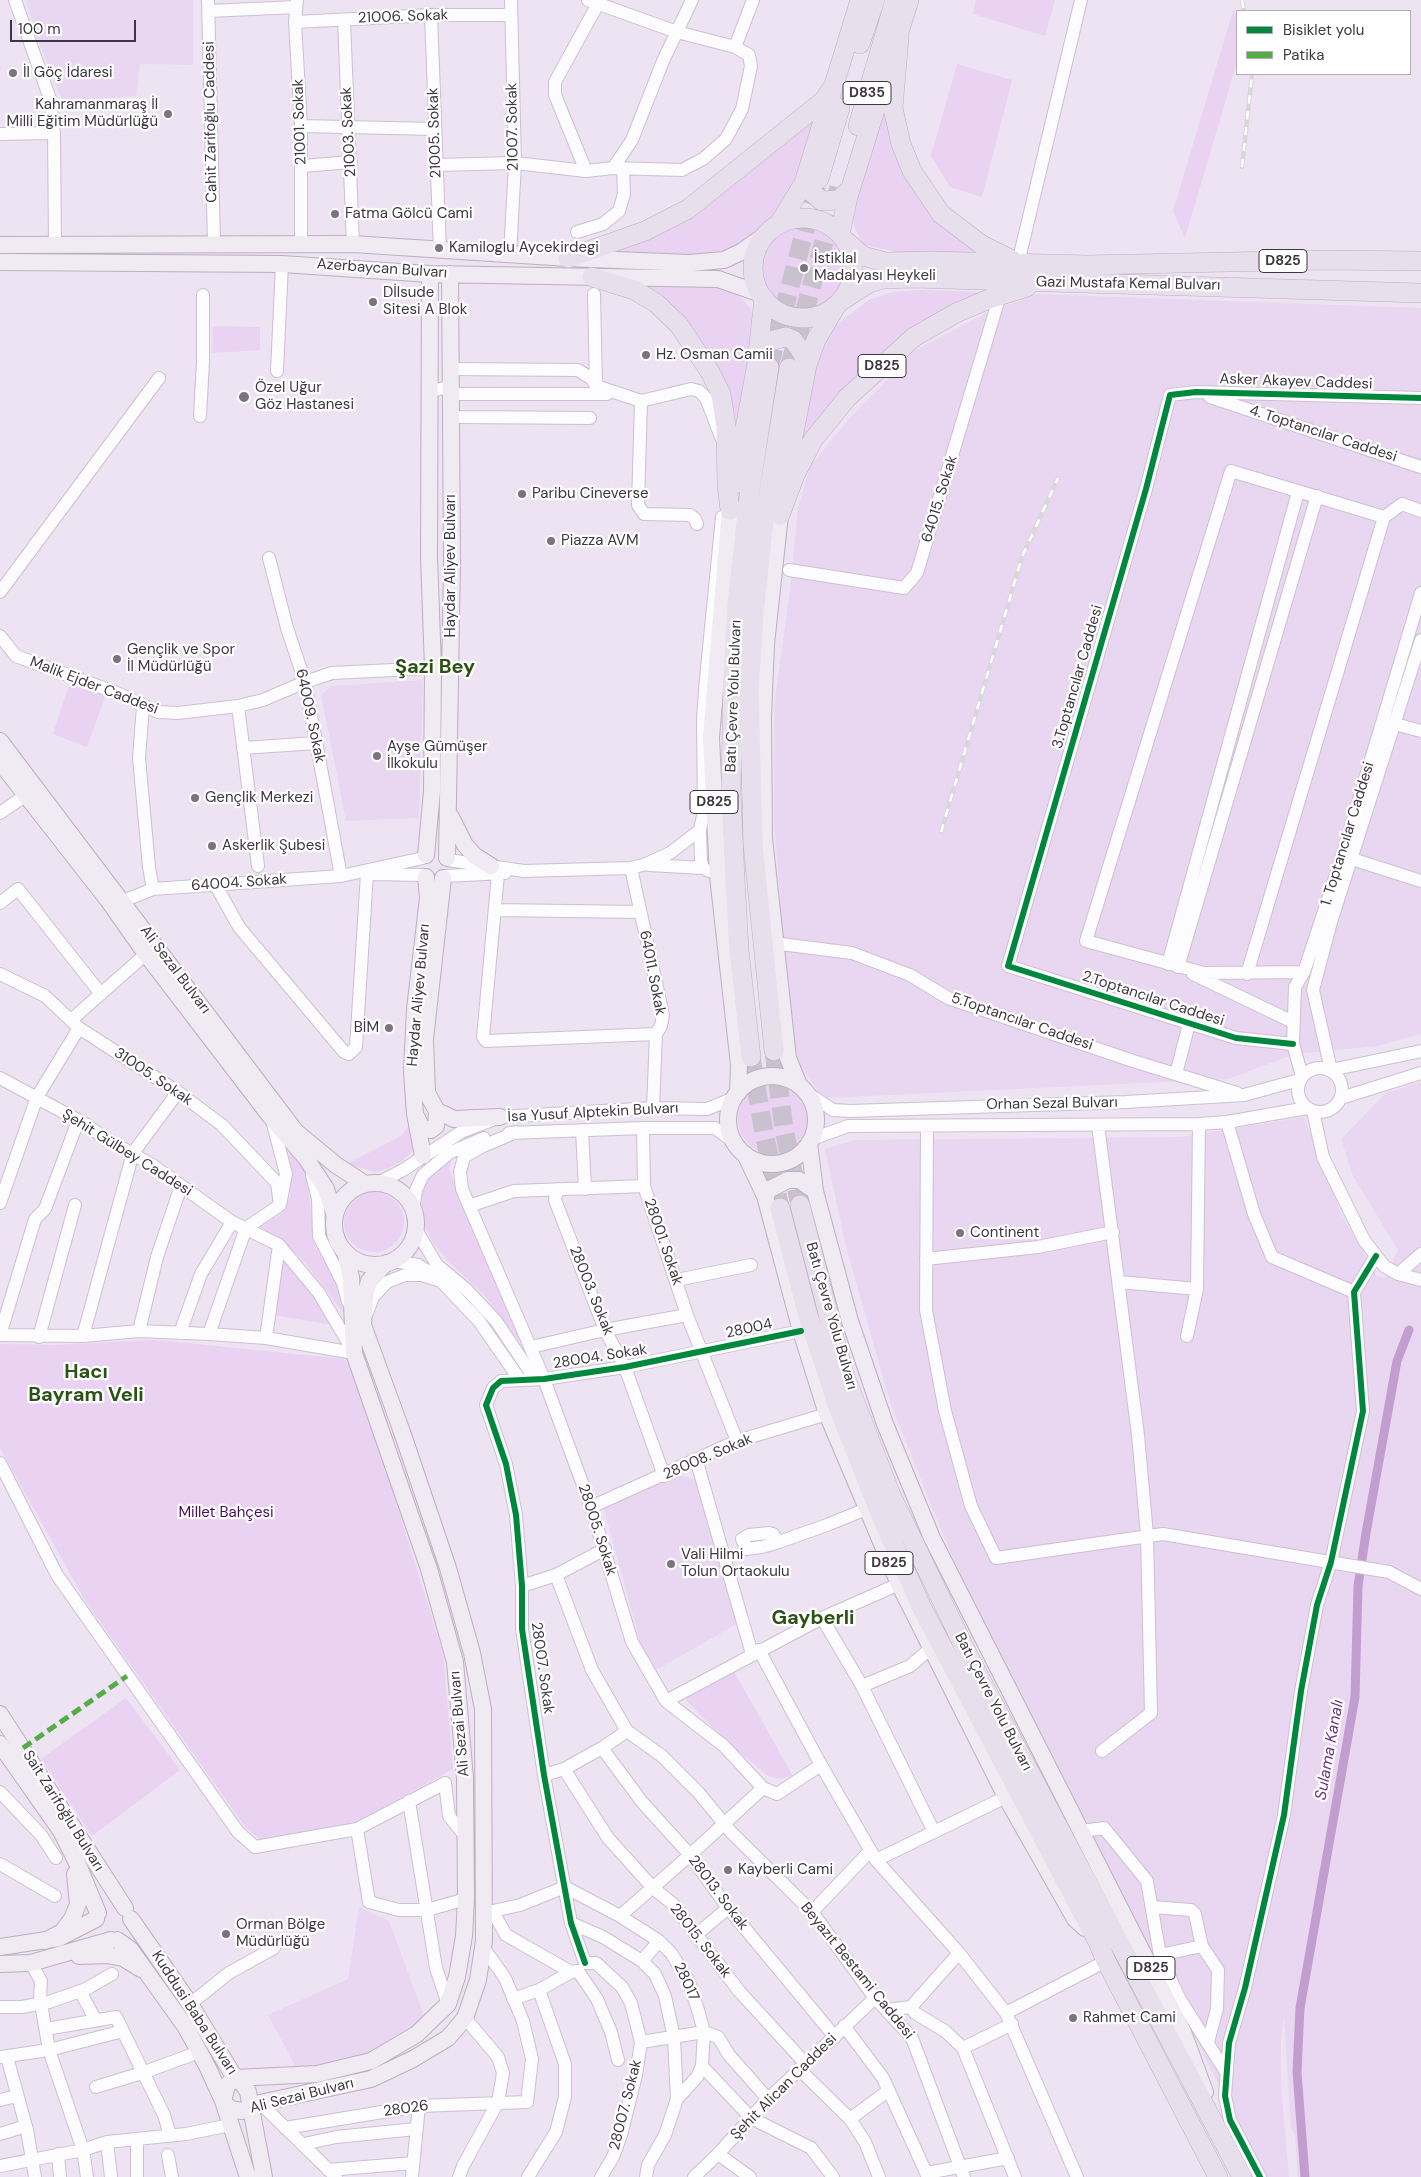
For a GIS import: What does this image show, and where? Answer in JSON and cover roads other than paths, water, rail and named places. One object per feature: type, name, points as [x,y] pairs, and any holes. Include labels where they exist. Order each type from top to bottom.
[{"type":"highway","points":[[860,0],[835,84],[812,178],[810,191],[822,202],[838,200],[845,188],[899,38],[910,0]]},
{"type":"highway","name":"D835","points":[[812,178],[875,0]]},
{"type":"highway","name":"D835","points":[[845,188],[895,0]]},
{"type":"highway","points":[[899,38],[894,108],[901,144],[912,171],[925,194],[946,218],[982,245],[1018,263]]},
{"type":"highway","points":[[568,258],[645,232],[688,208],[823,100],[835,84]]},
{"type":"highway","points":[[772,230],[797,218],[810,218],[827,224],[843,237],[851,253],[853,274],[850,287],[838,304],[816,316],[797,318],[778,311],[762,296],[753,269],[756,251],[772,230],[793,204],[812,178]]},
{"type":"highway","points":[[843,237],[845,188]]},
{"type":"highway","name":"Gazi Mustafa Kemal Bulvarı","points":[[843,237],[863,256],[885,262],[1087,265],[1421,261]]},
{"type":"highway","name":"Gazi Mustafa Kemal Bulvarı","points":[[838,304],[869,283],[883,279],[971,280],[1043,284],[1167,284],[1421,292]]},
{"type":"highway","name":"D825","points":[[780,515],[792,481],[813,440],[847,398],[914,337],[956,313],[1000,295],[1043,284]]},
{"type":"highway","points":[[593,286],[634,290],[649,298],[665,310],[679,325],[710,372],[721,394],[726,426],[730,510]]},
{"type":"highway","name":"Batı Çevre Yolu Bulvarı","points":[[751,1057],[739,950],[731,792],[733,674],[737,605],[763,365],[762,296]]},
{"type":"highway","name":"Batı Çevre Yolu Bulvarı","points":[[774,1052],[753,845],[749,690],[754,613],[763,529],[797,371],[838,304]]},
{"type":"highway","points":[[763,365],[769,340],[786,337],[793,340],[805,358],[797,371]]},
{"type":"highway","name":"Batı Çevre Yolu Bulvarı","points":[[730,510],[763,365]]},
{"type":"highway","name":"Batı Çevre Yolu Bulvarı","points":[[780,515],[792,436],[797,371]]},
{"type":"highway","name":"Batı Çevre Yolu Bulvarı","points":[[800,1204],[843,1371],[891,1495],[970,1659],[1242,2177]]},
{"type":"highway","name":"Batı Çevre Yolu Bulvarı","points":[[780,1208],[807,1312],[838,1406],[882,1518],[922,1608],[956,1676],[1098,1942],[1106,1961],[1218,2177]]},
{"type":"main road","points":[[0,245],[354,244],[440,251],[689,263],[724,260],[741,252],[772,230]]},
{"type":"main road","name":"Azerbaycan Bulvarı","points":[[0,262],[282,264],[450,274],[593,286],[718,279],[762,296]]},
{"type":"main road","name":"Haydar Aliyev Bulvarı","points":[[425,856],[432,792],[433,668],[429,556],[430,274]]},
{"type":"main road","name":"Haydar Aliyev Bulvarı","points":[[448,859],[452,561],[450,274]]},
{"type":"main road","name":"D825","points":[[730,510],[711,738],[718,876],[739,1065],[736,1096],[728,1121],[766,1196],[801,1331],[827,1414],[898,1584],[1006,1797],[1076,1919],[1098,1942]]},
{"type":"main road","name":"D825","points":[[780,515],[766,644],[763,718],[764,838],[773,943],[788,1058],[816,1116],[810,1141],[815,1191],[850,1321],[885,1424],[932,1538],[1183,2032],[1218,2129]]},
{"type":"main road","name":"Ali Sezal Bulvarı","points":[[0,740],[296,1132],[336,1165],[371,1183]]},
{"type":"main road","name":"Ali Sezal Bulvarı","points":[[0,762],[108,900],[146,954],[271,1118],[306,1158],[326,1189],[335,1216]]},
{"type":"main road","points":[[449,812],[456,831],[465,845],[475,856],[495,870]]},
{"type":"main road","points":[[437,852],[448,859],[450,868],[444,877],[436,880],[425,876],[421,866],[425,856],[437,852]]},
{"type":"main road","name":"Haydar Aliyev Bulvarı","points":[[423,1156],[415,1114],[412,1062],[415,1009],[428,898],[425,876]]},
{"type":"main road","name":"Haydar Aliyev Bulvarı","points":[[437,1111],[427,1093],[426,1039],[444,877]]},
{"type":"main road","points":[[736,1096],[752,1081],[764,1077],[777,1076],[803,1089]]},
{"type":"main road","points":[[415,1114],[422,1128],[431,1130],[436,1126],[437,1111],[454,1119],[500,1117]]},
{"type":"main road","points":[[740,1148],[756,1161],[768,1164],[782,1163],[794,1158],[810,1141]]},
{"type":"main road","points":[[766,1196],[770,1189],[788,1180],[799,1180],[815,1191]]},
{"type":"main road","points":[[371,1183],[390,1186],[401,1193],[413,1210],[416,1228],[412,1241],[404,1253],[389,1262],[365,1264],[352,1258],[345,1252],[336,1237],[335,1216],[343,1198],[353,1189],[371,1183]]},
{"type":"main road","name":"Ali Sezai Bulvarı","points":[[223,2100],[230,2109],[242,2111],[371,2079],[413,2059],[448,2038],[465,2018],[478,1980],[489,1913],[483,1709],[472,1653],[448,1568],[405,1441],[357,1323],[351,1277],[345,1252]]},
{"type":"main road","name":"Ali Sezai Bulvarı","points":[[235,2078],[317,2074],[372,2061],[417,2034],[448,2004],[464,1936],[466,1899],[465,1778],[455,1662],[429,1569],[354,1353],[357,1323],[369,1281],[389,1262]]},
{"type":"main road","name":"Sait Zarifoğlu Bulvarı","points":[[0,1714],[128,1913]]},
{"type":"main road","name":"Sait Zarifoğlu Bulvarı","points":[[0,1744],[68,1845],[97,1916]]},
{"type":"main road","points":[[45,1941],[62,1932],[72,1920],[78,1904],[78,1883],[68,1845]]},
{"type":"main road","points":[[0,1947],[45,1941],[73,1932],[97,1916],[108,1905],[120,1905],[128,1913],[130,1930],[114,1940],[31,1963],[0,1964]]},
{"type":"main road","name":"Kuddusi Baba Bulvarı","points":[[128,1913],[190,2004],[235,2078],[243,2084],[256,2106],[264,2177]]},
{"type":"main road","points":[[97,1916],[98,1931],[106,1939],[114,1940],[130,1949],[185,2026],[223,2100],[248,2177]]},
{"type":"main road","points":[[52,1958],[107,1956],[124,1958],[149,1976]]},
{"type":"main road","points":[[223,2100],[227,2085],[235,2078]]},
{"type":"street","points":[[15,0],[50,99],[54,133],[55,244]]},
{"type":"street","name":"21007. Sokak","points":[[510,254],[515,163],[511,0]]},
{"type":"street","points":[[577,232],[603,224],[619,211],[624,194],[618,168],[632,140],[692,0]]},
{"type":"street","points":[[734,47],[753,0]]},
{"type":"street","points":[[1018,263],[1081,0]]},
{"type":"street","points":[[436,165],[515,163],[586,171],[618,168],[682,170],[703,159],[726,139],[742,109],[751,66],[749,55],[734,47],[677,32],[595,1],[555,82],[555,95],[586,171]]},
{"type":"street","points":[[208,6],[296,4]]},
{"type":"street","name":"21001. Sokak","points":[[296,4],[295,22],[302,166],[301,243]]},
{"type":"street","name":"Cahit Zarifoğlu Caddesi","points":[[208,6],[214,244]]},
{"type":"street","name":"21006. Sokak","points":[[295,22],[431,15],[511,14]]},
{"type":"street","name":"21005. Sokak","points":[[431,15],[440,251]]},
{"type":"street","name":"21003. Sokak","points":[[344,20],[354,244]]},
{"type":"street","points":[[301,126],[435,129]]},
{"type":"street","points":[[0,134],[54,133]]},
{"type":"street","points":[[302,166],[351,162]]},
{"type":"street","points":[[277,371],[282,264]]},
{"type":"street","points":[[593,286],[596,386]]},
{"type":"street","points":[[200,416],[203,362],[203,295]]},
{"type":"street","name":"64015. Sokak","points":[[789,570],[904,588],[917,573],[1000,295]]},
{"type":"street","points":[[450,369],[578,370],[592,378],[596,386],[641,401],[691,389],[699,391],[706,398],[726,454]]},
{"type":"street","points":[[0,592],[159,378]]},
{"type":"street","points":[[430,390],[444,388],[450,394],[614,393]]},
{"type":"street","name":"Asker Akayev Caddesi","points":[[1170,395],[1196,392],[1421,398]]},
{"type":"street","name":"4. Toptancılar Caddesi","points":[[1196,392],[1421,467]]},
{"type":"street","name":"3.Toptancılar Caddesi","points":[[1008,966],[1146,489],[1170,395]]},
{"type":"street","points":[[641,401],[638,505],[644,514],[690,515],[695,518],[697,524]]},
{"type":"street","points":[[450,415],[458,418],[590,418]]},
{"type":"street","points":[[1304,972],[1204,973],[1086,941],[1230,471],[1384,517]]},
{"type":"street","points":[[1173,965],[1298,492]]},
{"type":"street","points":[[1173,965],[1317,496]]},
{"type":"street","points":[[1247,974],[1384,517],[1402,504],[1421,511]]},
{"type":"street","points":[[703,868],[699,852],[700,830],[704,811],[704,719],[709,644],[722,517],[730,510]]},
{"type":"street","name":"64009. Sokak","points":[[269,558],[287,628],[305,682],[341,876]]},
{"type":"street","name":"1. Toptancılar Caddesi","points":[[1301,1078],[1293,1044],[1295,987],[1304,972],[1342,856],[1421,593]]},
{"type":"street","name":"Malik Ejder Caddesi","points":[[0,636],[16,656],[117,693],[158,712],[178,713],[238,706],[262,700],[305,682],[332,674],[433,668]]},
{"type":"street","name":"1. Toptancılar Caddesi","points":[[1331,1070],[1313,990],[1331,922],[1421,640]]},
{"type":"street","points":[[143,706],[139,758],[149,867],[153,889]]},
{"type":"street","points":[[238,706],[258,866]]},
{"type":"street","points":[[1395,724],[1421,732]]},
{"type":"street","points":[[243,748],[316,743]]},
{"type":"street","points":[[0,814],[26,796]]},
{"type":"street","points":[[444,877],[495,870],[632,868],[670,853],[700,830]]},
{"type":"street","name":"64004. Sokak","points":[[123,901],[153,889],[362,873],[425,856]]},
{"type":"street","points":[[448,859],[495,870]]},
{"type":"street","points":[[1352,859],[1421,881]]},
{"type":"street","points":[[646,864],[703,868],[718,876]]},
{"type":"street","name":"64011. Sokak","points":[[632,868],[663,1016],[661,1026],[656,1034],[652,1108]]},
{"type":"street","points":[[495,870],[496,910],[483,1036],[486,1040],[656,1034]]},
{"type":"street","points":[[215,884],[239,927],[346,1054],[354,1051],[356,1047],[362,873]]},
{"type":"street","name":"64004. Sokak","points":[[362,873],[425,876]]},
{"type":"street","points":[[0,903],[18,889],[101,994]]},
{"type":"street","points":[[496,910],[640,912]]},
{"type":"street","name":"5.Toptancılar Caddesi","points":[[773,943],[852,953],[910,974],[948,998],[1130,1066],[1176,1074],[1244,1095]]},
{"type":"street","points":[[0,1203],[37,1097],[75,1024],[101,994],[146,954]]},
{"type":"street","points":[[1173,965],[1293,1022]]},
{"type":"street","name":"2.Toptancılar Caddesi","points":[[1008,966],[1236,1038],[1293,1044]]},
{"type":"street","name":"31005. Sokak","points":[[0,974],[45,996],[75,1024],[178,1092],[222,1125],[277,1183],[280,1205]]},
{"type":"street","points":[[1295,987],[1313,990]]},
{"type":"street","points":[[1176,1074],[1189,1024]]},
{"type":"street","name":"Orhan Sezal Bulvarı","points":[[803,1089],[833,1110],[850,1112],[1126,1102],[1244,1095],[1301,1078],[1306,1072],[1318,1067],[1331,1070],[1421,1051]]},
{"type":"street","points":[[1331,1070],[1336,1074],[1342,1086],[1340,1098]]},
{"type":"street","name":"Orhan Sezal Bulvarı","points":[[810,1141],[848,1126],[1199,1124],[1227,1122],[1310,1110],[1326,1112],[1337,1104],[1340,1098],[1421,1073]]},
{"type":"street","name":"Şehit Gülbey Caddesi","points":[[0,1078],[37,1097],[133,1153],[232,1222],[279,1245]]},
{"type":"street","points":[[1301,1078],[1298,1097],[1310,1110],[1323,1157],[1364,1240],[1384,1266],[1398,1274],[1421,1280]]},
{"type":"street","points":[[83,1336],[133,1153],[178,1092]]},
{"type":"street","name":"İsa Yusuf Alptekin Bulvarı","points":[[371,1183],[403,1170],[461,1132],[500,1117],[652,1108],[708,1109],[736,1096]]},
{"type":"street","points":[[209,1334],[246,1228],[280,1205],[286,1174],[271,1118]]},
{"type":"street","points":[[78,1121],[45,1209],[35,1219],[0,1335],[39,1337],[83,1336],[139,1331],[209,1334],[266,1338],[354,1353]]},
{"type":"street","points":[[1227,1122],[1254,1214],[1272,1257],[1354,1292]]},
{"type":"street","points":[[1188,1336],[1197,1289],[1199,1124]]},
{"type":"street","points":[[1098,1125],[1138,1435],[1147,1535],[1151,1714],[1102,1751]]},
{"type":"street","points":[[927,1126],[926,1310],[945,1411],[971,1506],[996,1558],[1163,1534],[1389,1572],[1421,1589]]},
{"type":"street","name":"28001. Sokak","points":[[643,1128],[644,1186],[677,1280],[687,1315],[737,1441]]},
{"type":"street","name":"İsa Yusuf Alptekin Bulvarı","points":[[413,1210],[416,1190],[423,1175],[449,1153],[480,1139],[516,1132],[715,1128],[740,1148]]},
{"type":"street","points":[[582,1130],[585,1189]]},
{"type":"street","name":"28005. Sokak","points":[[516,1132],[481,1147],[464,1157],[460,1172],[462,1189],[531,1347],[540,1379],[591,1507],[632,1642],[666,1701],[724,1746],[763,1788]]},
{"type":"street","points":[[306,1158],[318,1198],[319,1236],[343,1283],[357,1323]]},
{"type":"street","points":[[139,1331],[157,1257],[181,1186]]},
{"type":"street","points":[[469,1206],[514,1191],[644,1186]]},
{"type":"street","name":"28003. Sokak","points":[[557,1190],[555,1200],[605,1330],[625,1367],[664,1476]]},
{"type":"street","points":[[39,1337],[76,1205]]},
{"type":"street","points":[[180,1333],[201,1274],[232,1222]]},
{"type":"street","points":[[416,1228],[437,1265],[467,1290],[496,1321],[540,1379]]},
{"type":"street","points":[[926,1259],[1038,1247],[1113,1232]]},
{"type":"street","points":[[266,1338],[279,1245]]},
{"type":"street","points":[[279,1245],[319,1292],[354,1353]]},
{"type":"street","points":[[1398,1274],[1421,1254]]},
{"type":"street","points":[[1260,2177],[1230,2120],[1225,2096],[1229,2043],[1245,1988],[1284,1815],[1301,1691],[1317,1604],[1331,1562],[1363,1411],[1354,1292],[1376,1256]]},
{"type":"street","points":[[389,1262],[418,1265],[441,1281],[479,1321],[520,1380]]},
{"type":"street","points":[[677,1280],[751,1265]]},
{"type":"street","points":[[357,1323],[373,1297],[387,1282],[405,1275],[422,1275],[441,1281]]},
{"type":"street","points":[[1119,1282],[1197,1289]]},
{"type":"street","points":[[531,1347],[605,1330],[687,1315]]},
{"type":"street","name":"28004","points":[[702,1352],[801,1331]]},
{"type":"street","name":"28004. Sokak","points":[[501,1381],[540,1379],[625,1367],[702,1352]]},
{"type":"street","name":"28007. Sokak","points":[[501,1381],[493,1388],[486,1405],[506,1464],[516,1514],[522,1586],[522,1629],[544,1775],[578,1969],[596,1963],[622,1987],[631,2003],[641,2042],[636,2075],[621,2135],[613,2157],[601,2177]]},
{"type":"street","name":"28008. Sokak","points":[[591,1507],[664,1476],[737,1441],[827,1414]]},
{"type":"street","points":[[696,1459],[756,1652],[873,1855],[958,1953],[1009,2018],[1077,2177]]},
{"type":"street","points":[[0,1463],[57,1574],[238,1832],[255,1847],[357,1828],[445,1783],[449,1816],[465,1836]]},
{"type":"street","points":[[777,1542],[773,1534],[769,1533],[749,1535],[742,1539],[746,1549],[769,1545],[827,1526],[866,1508]]},
{"type":"street","points":[[522,1586],[556,1575],[605,1549]]},
{"type":"street","name":"Beyazıt Bestami Caddesi","points":[[556,1575],[592,1670],[627,1731],[662,1756],[725,1824],[812,1912],[875,1998],[912,2038],[962,2172]]},
{"type":"street","points":[[666,1701],[822,1618],[898,1584]]},
{"type":"street","points":[[822,1618],[862,1686],[934,1832]]},
{"type":"street","points":[[862,1686],[910,1666],[931,1648]]},
{"type":"street","points":[[544,1775],[564,1769],[602,1748],[627,1731]]},
{"type":"street","name":"28013. Sokak","points":[[602,1748],[642,1802],[690,1855],[728,1908],[835,2036]]},
{"type":"street","points":[[620,1916],[763,1788],[777,1794],[821,1765]]},
{"type":"street","name":"28015. Sokak","points":[[564,1769],[608,1838],[653,1888],[673,1904],[739,1991],[802,2066],[850,2119],[865,2142],[878,2177]]},
{"type":"street","points":[[0,1792],[42,1835],[56,1858]]},
{"type":"street","points":[[812,1912],[873,1855],[934,1832],[1006,1797]]},
{"type":"street","points":[[408,1801],[436,1968],[448,2004]]},
{"type":"street","points":[[357,1828],[369,1902],[399,1910],[427,1910],[466,1899]]},
{"type":"street","points":[[1082,1831],[1104,1828],[1148,1881],[1160,1955],[1179,1998],[1226,2072]]},
{"type":"street","points":[[0,1864],[55,1896]]},
{"type":"street","points":[[565,1887],[520,1905],[489,1913],[506,1935],[578,1969],[597,1999],[611,2032],[618,2060]]},
{"type":"street","name":"28017","points":[[565,1887],[620,1916],[659,1941],[671,1953],[688,1980],[704,2032],[702,2066]]},
{"type":"street","points":[[1152,1907],[1194,1911],[1202,1946],[1218,1970],[1217,2009],[1208,2042]]},
{"type":"street","points":[[696,1935],[728,1908]]},
{"type":"street","points":[[571,1923],[603,1937],[642,1961],[655,1974],[665,1996],[674,2038],[677,2099]]},
{"type":"street","points":[[642,1961],[659,1941]]},
{"type":"street","points":[[1160,1955],[1202,1946]]},
{"type":"street","points":[[483,1947],[506,1978],[513,1999],[539,1990],[578,1969]]},
{"type":"street","points":[[190,2004],[228,1973],[274,1948]]},
{"type":"street","points":[[886,2010],[911,2007],[958,1953]]},
{"type":"street","points":[[963,2048],[1009,2018],[1106,1961]]},
{"type":"street","points":[[31,1963],[41,1981],[41,2004],[49,2050],[83,2150],[86,2177]]},
{"type":"street","points":[[0,2007],[41,2004],[80,1991],[112,1974]]},
{"type":"street","points":[[532,2176],[556,2132],[565,2097],[565,2064],[539,1990]]},
{"type":"street","points":[[80,1991],[95,2019]]},
{"type":"street","name":"Şehit Alican Caddesi","points":[[694,2177],[718,2154],[768,2099],[875,1998]]},
{"type":"street","name":"28026","points":[[286,2128],[419,2106],[527,2102],[532,2060],[523,2021],[513,1999]]},
{"type":"street","points":[[911,2007],[915,2014],[945,2031],[963,2048],[1015,2177]]},
{"type":"street","points":[[46,2029],[95,2019],[116,2017],[142,2074],[164,2115],[170,2135]]},
{"type":"street","points":[[460,2177],[463,2166],[498,2102],[503,2073],[498,2057],[465,2018]]},
{"type":"street","points":[[844,2026],[873,2064],[889,2090],[928,2175],[962,2172],[1008,2158]]},
{"type":"street","points":[[34,2177],[26,2126],[4,2057],[49,2050],[123,2031]]},
{"type":"street","points":[[641,2042],[704,2032],[718,2037],[729,2055],[768,2099]]},
{"type":"street","points":[[96,2088],[142,2074],[199,2052]]},
{"type":"street","points":[[646,2177],[648,2165],[664,2134],[677,2099],[696,2077],[702,2066],[751,2118],[811,2148],[828,2176]]},
{"type":"street","points":[[850,2119],[889,2090]]},
{"type":"street","points":[[0,2100],[17,2096]]},
{"type":"street","points":[[256,2106],[286,2128],[332,2173],[413,2163]]},
{"type":"street","points":[[412,2177],[419,2106]]},
{"type":"street","points":[[5,2169],[58,2154],[83,2150],[107,2142],[137,2140],[230,2125]]},
{"type":"street","points":[[0,2134],[26,2126]]},
{"type":"street","points":[[304,2144],[336,2137],[416,2129]]},
{"type":"street","points":[[137,2140],[138,2177]]},
{"type":"street","points":[[107,2142],[111,2177]]},
{"type":"street","points":[[58,2154],[60,2177]]},
{"type":"street","points":[[718,2154],[750,2177]]},
{"type":"street","points":[[168,2155],[172,2177]]},
{"type":"waterway","name":"Sulama Kanalı","points":[[1305,2177],[1297,2072],[1300,2008],[1355,1697],[1358,1586],[1366,1533],[1397,1361],[1409,1330]]},
{"type":"tunnel","points":[[769,367],[818,180]]},
{"type":"tunnel","points":[[789,368],[839,187]]},
{"type":"tunnel","points":[[774,1051],[784,1129],[800,1205]]},
{"type":"tunnel","points":[[751,1057],[764,1133],[780,1208]]},
{"type":"railway","points":[[1242,0],[1244,10]]},
{"type":"railway","points":[[1242,167],[1252,75]]},
{"type":"railway","points":[[941,832],[1022,557],[1058,478]]},
{"type":"place","name":"İl Göç İdaresi","points":[[13,73]]},
{"type":"place","name":"Kahramanmaraş İl Milli Eğitim Müdürlüğü","points":[[168,114]]},
{"type":"place","name":"Fatma Gölcü Cami","points":[[335,214]]},
{"type":"place","name":"Kamiloglu Aycekirdegi","points":[[439,248]]},
{"type":"place","name":"İstiklal Madalyası Heykeli","points":[[804,268]]},
{"type":"place","name":"Dİlsude Sitesi A Blok","points":[[373,302]]},
{"type":"place","name":"Hz. Osman Camii","points":[[646,355]]},
{"type":"place","name":"Özel Uğur Göz Hastanesi","points":[[244,397]]},
{"type":"place","name":"Paribu Cineverse","points":[[522,494]]},
{"type":"place","name":"Piazza AVM","points":[[551,541]]},
{"type":"place","name":"Gençlik ve Spor İl Müdürlüğü","points":[[117,659]]},
{"type":"place","name":"Ayşe Gümüşer İlkokulu","points":[[377,756]]},
{"type":"place","name":"Gençlik Merkezi","points":[[195,798]]},
{"type":"place","name":"Askerlik Şubesi","points":[[212,846]]},
{"type":"place","name":"BİM","points":[[389,1028]]},
{"type":"place","name":"Continent","points":[[960,1233]]},
{"type":"place","name":"Vali Hilmi Tolun Ortaokulu","points":[[671,1564]]},
{"type":"place","name":"Kayberli Cami","points":[[728,1870]]},
{"type":"place","name":"Orman Bölge Müdürlüğü","points":[[226,1934]]},
{"type":"place","name":"Rahmet Cami","points":[[1073,2018]]},
{"type":"district","name":"Şazi Bey","points":[[435,668]]},
{"type":"district","name":"Hacı Bayram Veli","points":[[86,1384]]},
{"type":"district","name":"Gayberli","points":[[813,1619]]},
{"type":"park label","name":"Millet Bahçesi","points":[[226,1513]]}]
